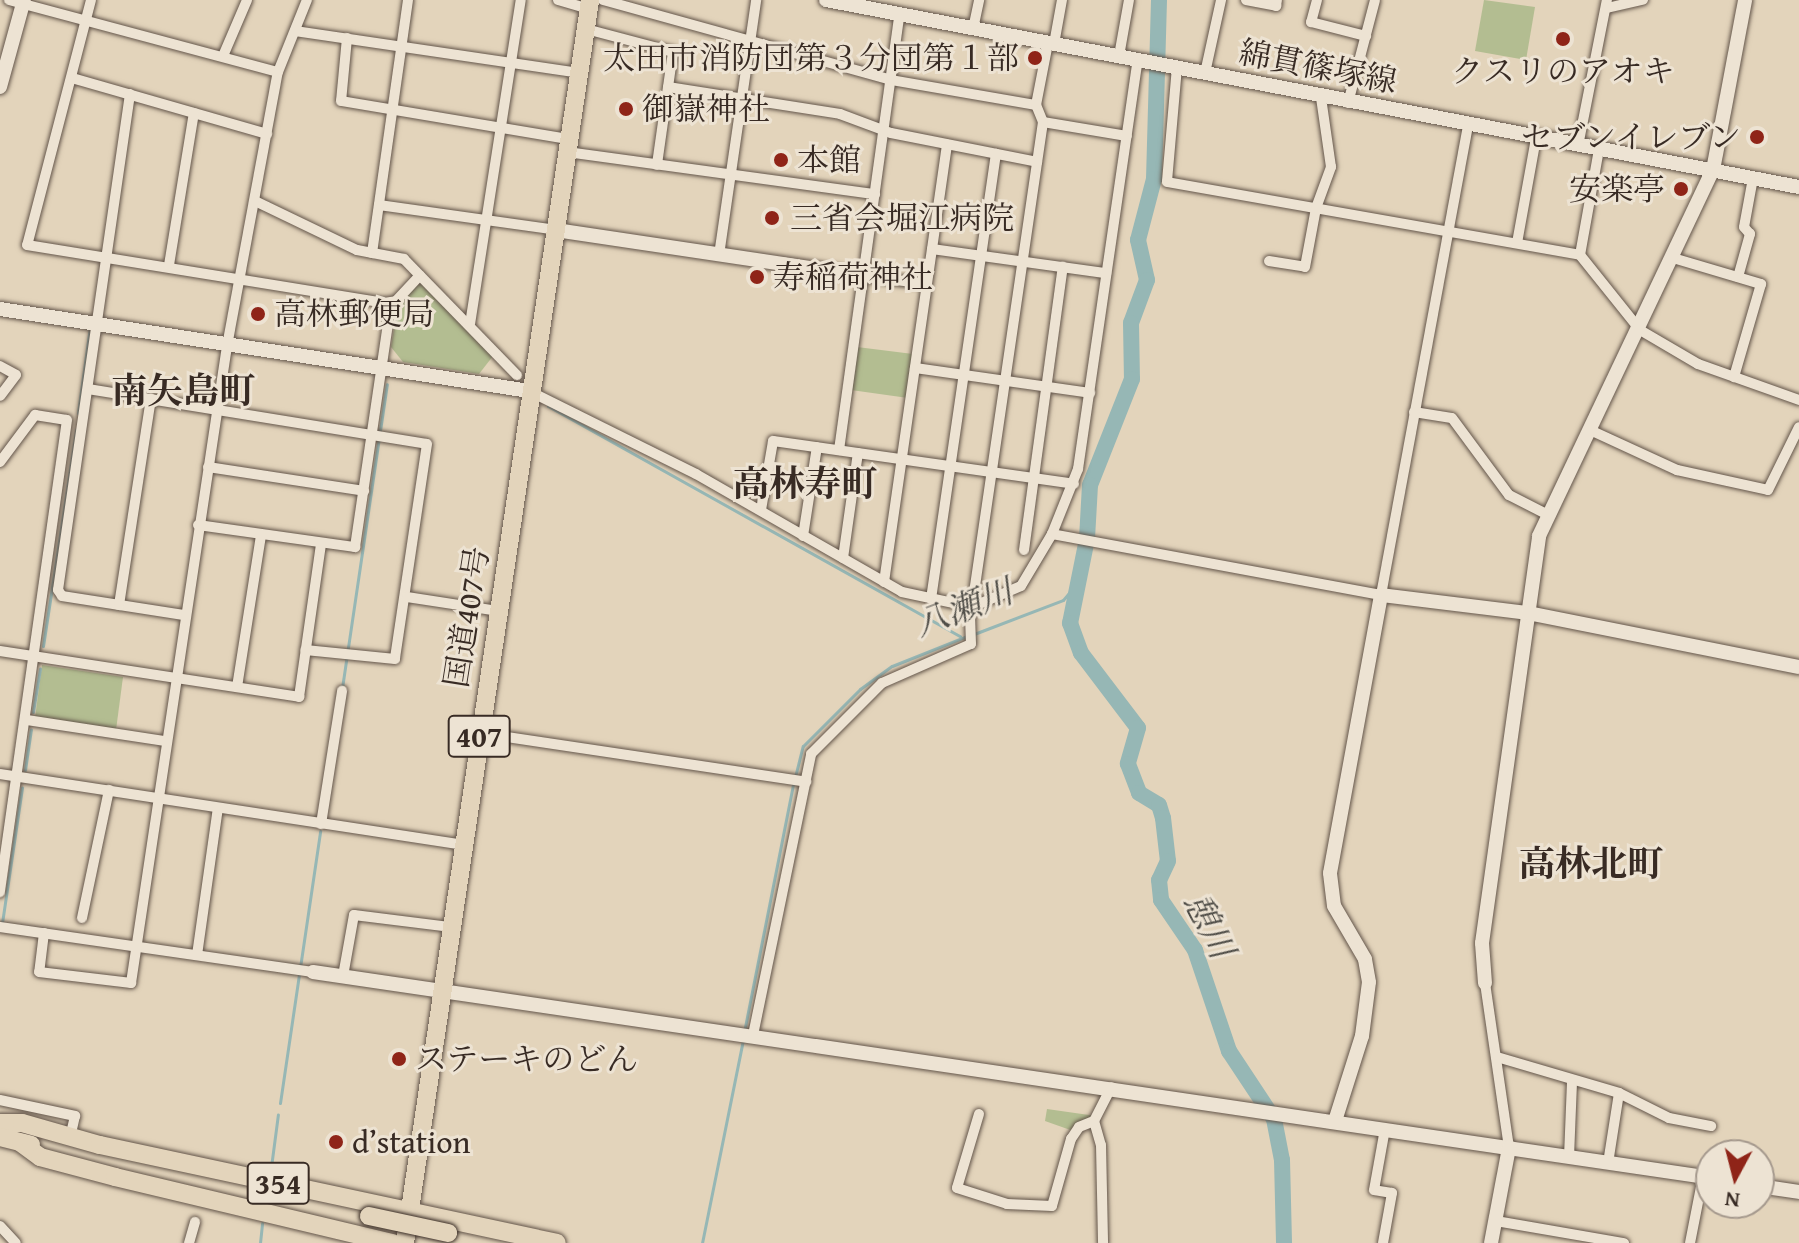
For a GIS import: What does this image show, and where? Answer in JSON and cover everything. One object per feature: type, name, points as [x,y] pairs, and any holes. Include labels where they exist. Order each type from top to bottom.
[{"type":"highway","name":"国道407号","points":[[405,1243],[529,391],[586,29],[594,3]]},
{"type":"highway","name":"354","points":[[0,1124],[22,1123],[69,1140],[368,1222]]},
{"type":"highway","name":"354","points":[[0,1137],[368,1222],[444,1238],[498,1243]]},
{"type":"highway","name":"354","points":[[69,1140],[557,1243]]},
{"type":"highway","name":"354","points":[[21,1143],[40,1157],[393,1243]]},
{"type":"street","points":[[91,0],[27,245],[169,265],[239,280],[391,303]]},
{"type":"street","points":[[223,56],[247,0]]},
{"type":"street","points":[[44,933],[39,972],[125,986],[131,983],[133,947],[227,346],[278,72],[307,0]]},
{"type":"street","points":[[372,253],[408,0]]},
{"type":"street","points":[[470,324],[521,0]]},
{"type":"street","points":[[558,0],[594,3],[750,38],[891,80],[1036,105]]},
{"type":"street","points":[[719,255],[756,0]]},
{"type":"street","points":[[973,29],[979,0]]},
{"type":"street","points":[[746,1034],[804,782],[820,740],[882,683],[971,644],[972,607],[1043,122],[1036,105],[1062,0]]},
{"type":"street","points":[[1119,56],[1129,0]]},
{"type":"street","points":[[1205,73],[1221,0]]},
{"type":"street","points":[[1246,0],[1276,6],[1277,0]]},
{"type":"street","points":[[1317,0],[1311,22],[1366,36]]},
{"type":"street","points":[[1348,103],[1375,0]]},
{"type":"street","points":[[1578,146],[1607,4],[1643,0]]},
{"type":"street","points":[[1491,1243],[1509,1148],[1482,943],[1538,544],[1548,515],[1640,330],[1713,170],[1745,0]]},
{"type":"street","points":[[0,87],[19,1],[278,72]]},
{"type":"street","name":"綿貫篠塚線","points":[[835,1],[1321,98],[1799,187]]},
{"type":"street","points":[[839,450],[899,15]]},
{"type":"street","points":[[586,29],[673,52],[657,165]]},
{"type":"street","points":[[295,31],[579,73]]},
{"type":"street","points":[[347,38],[339,98],[391,111],[502,129],[657,165],[875,194]]},
{"type":"street","points":[[0,309],[382,371],[529,391],[761,510],[884,582],[931,599],[972,607],[1021,586],[1052,534],[1074,484],[1140,60]]},
{"type":"street","points":[[1175,67],[1167,182],[1580,255],[1640,330],[1698,364],[1799,400]]},
{"type":"street","points":[[72,78],[267,134]]},
{"type":"street","points":[[668,87],[840,114],[947,145],[1037,162]]},
{"type":"street","points":[[130,94],[58,590],[62,596],[184,615]]},
{"type":"street","points":[[1269,261],[1305,267],[1316,208],[1331,167],[1321,98]]},
{"type":"street","points":[[169,265],[194,113]]},
{"type":"street","points":[[1043,122],[1127,136]]},
{"type":"street","points":[[1335,1121],[1362,1036],[1369,982],[1365,959],[1334,906],[1330,873],[1468,125]]},
{"type":"street","points":[[1517,243],[1536,138]]},
{"type":"street","points":[[884,582],[947,145]]},
{"type":"street","points":[[1580,255],[1599,149]]},
{"type":"street","points":[[931,599],[996,154]]},
{"type":"street","points":[[1738,277],[1750,234],[1744,227],[1753,178]]},
{"type":"street","points":[[255,201],[372,253],[398,256],[470,324],[517,375]]},
{"type":"street","points":[[379,205],[927,284]]},
{"type":"street","points":[[932,249],[1106,273]]},
{"type":"street","points":[[1673,258],[1761,284],[1734,377]]},
{"type":"street","points":[[1024,550],[1063,267]]},
{"type":"street","points":[[198,525],[321,545],[355,547],[391,303],[420,275]]},
{"type":"street","points":[[0,366],[16,375],[0,396]]},
{"type":"street","points":[[915,368],[1090,393]]},
{"type":"street","points":[[88,389],[422,441],[428,447],[407,597],[392,662],[305,650]]},
{"type":"street","points":[[119,605],[151,398]]},
{"type":"street","points":[[1414,412],[1452,418],[1509,495],[1548,515]]},
{"type":"street","points":[[0,462],[35,415],[83,423]]},
{"type":"street","points":[[0,892],[27,720],[67,420]]},
{"type":"street","points":[[1590,430],[1677,470],[1768,490],[1799,427]]},
{"type":"street","points":[[761,510],[773,441],[1074,484]]},
{"type":"street","points":[[803,536],[817,447]]},
{"type":"street","points":[[843,558],[858,453]]},
{"type":"street","points":[[208,467],[364,491]]},
{"type":"street","points":[[1052,534],[1381,595],[1528,613],[1799,667]]},
{"type":"street","points":[[237,687],[261,535]]},
{"type":"street","points":[[0,651],[299,697],[321,545]]},
{"type":"street","points":[[407,597],[499,611]]},
{"type":"street","points":[[321,824],[342,691]]},
{"type":"street","points":[[27,720],[165,741]]},
{"type":"street","points":[[480,733],[804,782]]},
{"type":"street","points":[[0,774],[463,845]]},
{"type":"street","points":[[82,918],[109,790]]},
{"type":"street","points":[[197,955],[218,808]]},
{"type":"street","points":[[343,976],[354,915],[451,927]]},
{"type":"street","points":[[0,927],[1111,1087],[1695,1176]]},
{"type":"street","points":[[1497,1057],[1619,1093],[1669,1118],[1711,1126]]},
{"type":"street","points":[[1569,1157],[1572,1081]]},
{"type":"street","points":[[979,1114],[957,1188],[1007,1204],[1052,1206],[1071,1139],[1079,1127],[1094,1121],[1111,1087]]},
{"type":"street","points":[[1608,1163],[1619,1093]]},
{"type":"street","points":[[0,1100],[75,1116],[69,1140]]},
{"type":"street","points":[[1094,1121],[1101,1145],[1103,1243]]},
{"type":"street","points":[[1383,1243],[1392,1193],[1374,1190],[1385,1129]]},
{"type":"street","points":[[1775,1188],[1799,1192]]},
{"type":"street","points":[[1690,1243],[1696,1219]]},
{"type":"street","points":[[1496,1221],[1624,1243]]},
{"type":"street","points":[[189,1243],[195,1222]]},
{"type":"street","points":[[0,1226],[16,1243]]},
{"type":"green space","points":[[1484,0],[1535,7],[1526,60],[1475,51]]},
{"type":"green space","points":[[419,282],[493,356],[479,374],[403,362],[391,347],[398,304]]},
{"type":"green space","points":[[857,347],[913,354],[908,398],[851,390]]},
{"type":"green space","points":[[42,665],[123,677],[116,730],[35,718]]},
{"type":"green space","points":[[1047,1109],[1096,1116],[1076,1132],[1045,1121]]},
{"type":"waterway","name":"憩川","points":[[1159,0],[1154,179],[1138,240],[1147,280],[1131,323],[1132,379],[1090,485],[1087,539],[1070,623],[1081,653],[1138,728],[1128,764],[1139,793],[1159,805],[1163,818],[1168,861],[1159,880],[1161,900],[1195,950],[1229,1051],[1274,1119],[1282,1160],[1284,1243]]},
{"type":"waterway","points":[[78,413],[90,326]]},
{"type":"waterway","points":[[342,688],[387,384]]},
{"type":"waterway","points":[[548,406],[960,636]]},
{"type":"waterway","points":[[43,646],[76,430]]},
{"type":"waterway","name":"八瀬川","points":[[974,634],[1063,600],[1074,587],[1079,561]]},
{"type":"waterway","name":"八瀬川","points":[[795,777],[803,746],[860,689],[892,666],[967,636]]},
{"type":"waterway","points":[[33,712],[40,669]]},
{"type":"waterway","points":[[25,770],[31,729]]},
{"type":"waterway","name":"八瀬川","points":[[744,1032],[793,784]]},
{"type":"waterway","points":[[2,923],[22,787]]},
{"type":"waterway","points":[[280,1103],[320,831]]},
{"type":"waterway","name":"八瀬川","points":[[702,1243],[743,1039]]},
{"type":"waterway","points":[[271,1167],[278,1114]]},
{"type":"waterway","points":[[260,1243],[262,1223]]},
{"type":"place","name":"クスリのアオキ","points":[[1563,39]]},
{"type":"place","name":"太田市消防団第３分団第１部","points":[[1035,58]]},
{"type":"place","name":"御嶽神社","points":[[626,109]]},
{"type":"place","name":"セブンイレブン","points":[[1757,137]]},
{"type":"place","name":"本館","points":[[781,160]]},
{"type":"place","name":"安楽亭","points":[[1681,189]]},
{"type":"place","name":"三省会堀江病院","points":[[772,218]]},
{"type":"place","name":"寿稲荷神社","points":[[757,277]]},
{"type":"place","name":"高林郵便局","points":[[258,314]]},
{"type":"place","name":"ステーキのどん","points":[[399,1059]]},
{"type":"place","name":"d’station","points":[[336,1142]]},
{"type":"district","name":"南矢島町","points":[[183,390]]},
{"type":"district","name":"高林寿町","points":[[805,483]]},
{"type":"district","name":"高林北町","points":[[1591,863]]}]
